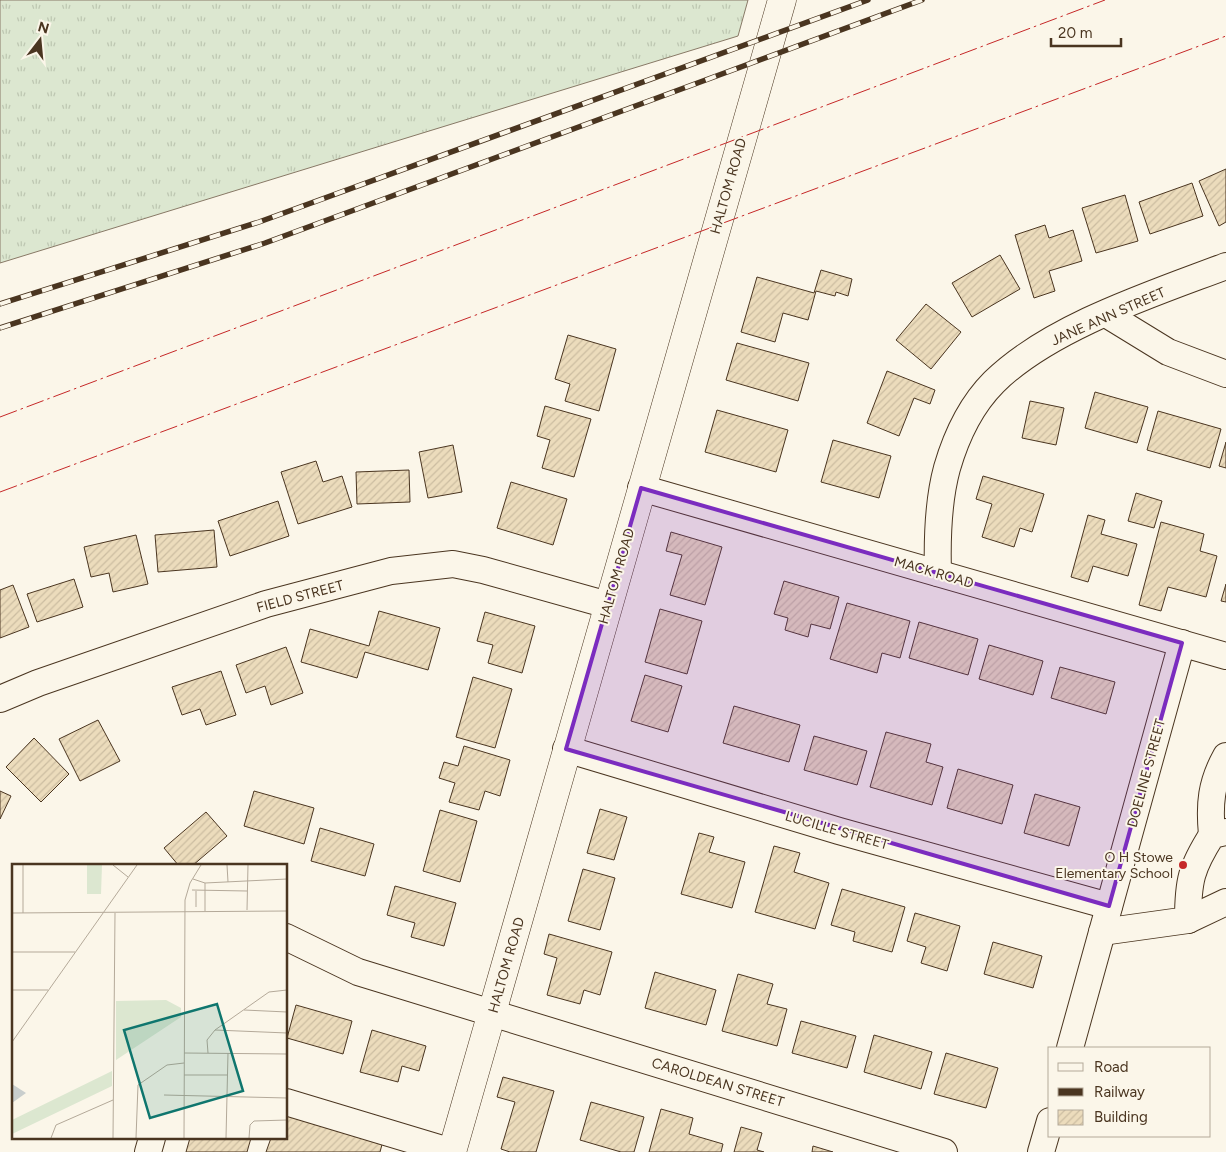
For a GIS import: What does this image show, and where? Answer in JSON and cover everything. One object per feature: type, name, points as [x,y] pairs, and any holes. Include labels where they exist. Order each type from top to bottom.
[{"type":"main road","name":"HALTOM ROAD","points":[[452,1152],[782,0]]},
{"type":"street","name":"JANE ANN STREET","points":[[938,573],[937,534],[947,469],[958,437],[974,408],[993,383],[1021,359],[1056,337],[1106,314],[1226,266]]},
{"type":"street","points":[[1106,314],[1168,352],[1226,374]]},
{"type":"street","name":"MACK ROAD","points":[[641,488],[1226,656]]},
{"type":"street","name":"FIELD STREET","points":[[0,699],[38,683],[266,604],[391,571],[453,564],[483,570],[608,605]]},
{"type":"street","name":"DOELINE STREET","points":[[1070,1047],[1182,643]]},
{"type":"street","name":"LUCILLE STREET","points":[[566,749],[839,831],[1109,906]]},
{"type":"street","points":[[1188,920],[1188,892],[1195,862],[1219,833],[1209,806],[1220,768],[1226,756]]},
{"type":"street","points":[[1102,932],[1188,920],[1226,902]]},
{"type":"street","name":"CAROLDEAN STREET","points":[[288,938],[358,972],[944,1152]]},
{"type":"street","points":[[288,1103],[452,1152]]},
{"type":"street","points":[[1041,1152],[1048,1128]]},
{"type":"highlighted area","points":[[641,488],[1182,643],[1109,906],[566,749]]},
{"type":"green space","points":[[0,0],[748,0],[738,36],[0,263]]},
{"type":"building","points":[[1226,169],[1226,222],[1219,226],[1199,181]]},
{"type":"building","points":[[1192,183],[1203,216],[1150,234],[1139,202]]},
{"type":"building","points":[[1125,195],[1138,241],[1096,253],[1082,208]]},
{"type":"building","points":[[1045,225],[1049,238],[1073,230],[1082,261],[1049,271],[1055,291],[1034,298],[1015,235]]},
{"type":"building","points":[[1000,255],[1020,289],[972,317],[952,283]]},
{"type":"building","points":[[821,270],[852,279],[848,296],[836,292],[835,296],[816,291],[808,320],[783,313],[775,342],[741,332],[757,277],[814,293]]},
{"type":"building","points":[[926,304],[961,332],[931,369],[896,340]]},
{"type":"building","points":[[568,335],[616,349],[599,411],[565,401],[570,384],[555,379]]},
{"type":"building","points":[[737,343],[809,363],[798,401],[726,380]]},
{"type":"building","points":[[887,371],[935,390],[930,404],[914,398],[899,436],[867,423]]},
{"type":"building","points":[[1095,392],[1148,407],[1137,443],[1085,428]]},
{"type":"building","points":[[1030,401],[1064,408],[1056,445],[1022,438]]},
{"type":"building","points":[[545,406],[591,419],[574,477],[542,468],[550,440],[537,436]]},
{"type":"building","points":[[717,410],[788,430],[776,472],[705,452]]},
{"type":"building","points":[[1158,411],[1221,429],[1210,468],[1147,450]]},
{"type":"building","points":[[833,440],[891,456],[879,498],[821,482]]},
{"type":"building","points":[[1226,442],[1226,468],[1219,466]]},
{"type":"building","points":[[453,445],[462,492],[428,498],[419,452]]},
{"type":"building","points":[[316,461],[323,482],[342,476],[352,507],[298,524],[281,472]]},
{"type":"building","points":[[409,470],[410,502],[357,504],[356,472]]},
{"type":"building","points":[[983,476],[1044,494],[1032,532],[1020,528],[1014,547],[982,537],[992,504],[976,499]]},
{"type":"building","points":[[511,482],[567,499],[553,545],[497,528]]},
{"type":"building","points":[[1136,493],[1162,501],[1154,528],[1128,521]]},
{"type":"building","points":[[278,501],[289,536],[230,556],[218,521]]},
{"type":"building","points":[[1088,515],[1105,520],[1101,534],[1137,544],[1128,576],[1093,566],[1088,582],[1071,577]]},
{"type":"building","points":[[1161,522],[1204,534],[1200,551],[1217,556],[1206,597],[1168,587],[1161,611],[1139,605]]},
{"type":"building","points":[[214,530],[217,567],[158,572],[155,535]]},
{"type":"building","points":[[671,532],[722,547],[705,605],[670,595],[682,555],[666,551]]},
{"type":"building","points":[[136,535],[148,584],[113,592],[109,573],[91,577],[84,547]]},
{"type":"building","points":[[74,579],[83,607],[37,622],[27,594]]},
{"type":"building","points":[[784,581],[839,597],[830,629],[811,624],[808,637],[785,630],[788,618],[774,614]]},
{"type":"building","points":[[1226,584],[1226,602],[1221,601]]},
{"type":"building","points":[[13,585],[29,627],[0,638],[0,590]]},
{"type":"building","points":[[847,603],[910,621],[900,658],[882,653],[877,673],[830,659]]},
{"type":"building","points":[[660,609],[702,621],[687,674],[645,662]]},
{"type":"building","points":[[379,611],[440,628],[428,670],[365,652],[357,678],[301,662],[310,629],[369,646]]},
{"type":"building","points":[[485,612],[535,626],[522,673],[488,663],[493,645],[477,641]]},
{"type":"building","points":[[919,622],[978,639],[968,675],[909,658]]},
{"type":"building","points":[[989,645],[1043,661],[1033,695],[979,679]]},
{"type":"building","points":[[286,647],[303,693],[271,705],[265,686],[246,693],[236,665]]},
{"type":"building","points":[[1060,667],[1115,682],[1106,714],[1051,698]]},
{"type":"building","points":[[221,671],[236,715],[206,725],[200,709],[182,715],[172,687]]},
{"type":"building","points":[[645,675],[682,686],[668,732],[631,721]]},
{"type":"building","points":[[473,677],[512,689],[495,748],[456,737]]},
{"type":"building","points":[[734,706],[800,725],[789,762],[723,743]]},
{"type":"building","points":[[98,720],[120,761],[80,781],[59,739]]},
{"type":"building","points":[[886,732],[931,744],[926,762],[943,767],[932,805],[870,787]]},
{"type":"building","points":[[814,736],[867,751],[857,785],[804,770]]},
{"type":"building","points":[[34,738],[69,774],[41,802],[6,767]]},
{"type":"building","points":[[464,746],[510,760],[500,796],[485,791],[479,810],[449,802],[455,783],[439,778],[444,762],[458,766]]},
{"type":"building","points":[[958,769],[1013,785],[1002,824],[947,808]]},
{"type":"building","points":[[0,791],[11,796],[0,819]]},
{"type":"building","points":[[254,791],[314,808],[304,844],[244,826]]},
{"type":"building","points":[[1035,794],[1080,807],[1069,846],[1024,833]]},
{"type":"building","points":[[600,809],[627,817],[614,860],[587,853]]},
{"type":"building","points":[[440,810],[477,821],[460,882],[423,871]]},
{"type":"building","points":[[206,812],[227,836],[194,864],[177,864],[164,848]]},
{"type":"building","points":[[320,828],[374,844],[365,876],[311,861]]},
{"type":"building","points":[[699,833],[714,837],[709,852],[745,862],[732,908],[681,894]]},
{"type":"building","points":[[774,846],[800,853],[794,872],[829,883],[815,929],[755,912]]},
{"type":"building","points":[[583,869],[615,878],[600,930],[568,921]]},
{"type":"building","points":[[395,886],[456,903],[444,946],[411,937],[415,923],[387,915]]},
{"type":"building","points":[[842,889],[905,907],[892,952],[853,941],[855,932],[831,925]]},
{"type":"building","points":[[915,913],[960,926],[947,971],[921,963],[926,947],[907,941]]},
{"type":"building","points":[[549,934],[612,952],[600,995],[584,990],[580,1004],[547,995],[557,958],[544,954]]},
{"type":"building","points":[[993,942],[1042,956],[1033,988],[984,974]]},
{"type":"building","points":[[655,972],[716,990],[706,1025],[645,1008]]},
{"type":"building","points":[[738,974],[773,984],[767,1004],[787,1009],[777,1046],[722,1031]]},
{"type":"building","points":[[296,1005],[352,1021],[343,1054],[288,1038]]},
{"type":"building","points":[[801,1021],[856,1036],[847,1068],[792,1053]]},
{"type":"building","points":[[372,1030],[426,1046],[419,1071],[402,1066],[398,1082],[360,1072]]},
{"type":"building","points":[[874,1035],[932,1052],[921,1089],[864,1072]]},
{"type":"building","points":[[946,1053],[998,1068],[986,1108],[934,1094]]},
{"type":"building","points":[[503,1077],[554,1091],[536,1152],[510,1152],[501,1149],[515,1102],[497,1097]]},
{"type":"building","points":[[591,1102],[644,1117],[634,1152],[621,1152],[580,1140]]},
{"type":"building","points":[[288,1109],[384,1137],[380,1152],[266,1152],[270,1140],[288,1140]]},
{"type":"building","points":[[661,1109],[693,1118],[689,1134],[723,1144],[721,1152],[649,1152]]},
{"type":"building","points":[[741,1127],[762,1133],[757,1150],[764,1152],[734,1152]]},
{"type":"building","points":[[189,1140],[250,1140],[247,1152],[186,1152]]},
{"type":"building","points":[[813,1146],[833,1152],[812,1152]]},
{"type":"railway","points":[[0,304],[259,222],[868,0]]},
{"type":"railway","points":[[0,328],[265,243],[922,0]]},
{"type":"power","points":[[0,417],[1105,0]]},
{"type":"power","points":[[0,492],[1226,36]]},
{"type":"place","name":"O H Stowe Elementary School","points":[[1183,865]]}]
